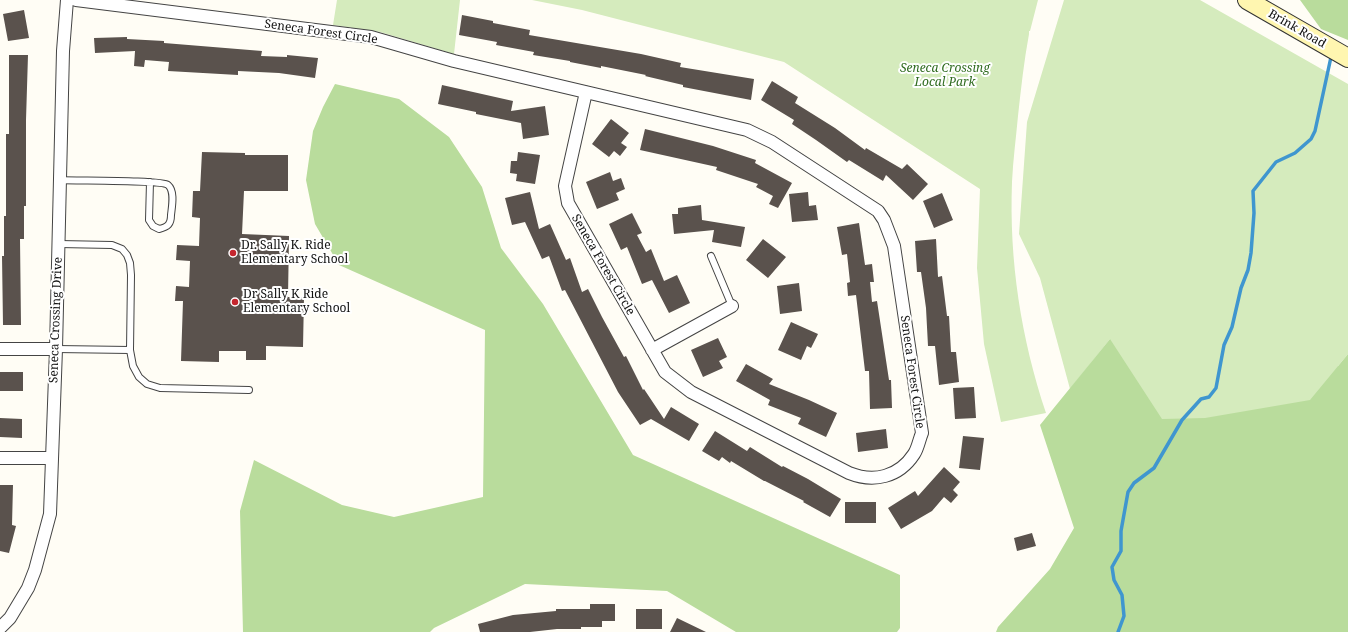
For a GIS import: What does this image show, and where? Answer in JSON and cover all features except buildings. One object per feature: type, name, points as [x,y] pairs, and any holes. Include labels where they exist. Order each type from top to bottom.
[{"type":"main road","name":"Brink Road","points":[[1247,0],[1348,58]]},
{"type":"street","name":"Seneca Crossing Drive","points":[[0,628],[10,618],[28,588],[36,570],[50,514],[56,349],[63,51],[67,0]]},
{"type":"street","name":"Seneca Forest Circle","points":[[76,0],[371,37],[454,62],[586,92],[747,130],[772,142],[878,211],[884,220],[894,246],[922,433],[915,453],[901,469],[881,478],[859,477],[849,473],[691,392],[665,372],[568,203],[565,186],[586,92]]},
{"type":"street","points":[[652,350],[732,306]]},
{"type":"street","points":[[0,349],[56,349]]},
{"type":"street","points":[[0,458],[52,458]]},
{"type":"lane","points":[[60,180],[161,182],[168,184],[172,197],[171,221],[167,227],[159,229],[153,226],[149,220],[150,182]]},
{"type":"lane","points":[[58,244],[112,245],[122,249],[127,255],[130,263],[131,275],[130,350],[134,366],[139,377],[148,384],[160,388],[249,390]]},
{"type":"lane","points":[[711,256],[732,306]]},
{"type":"lane","points":[[56,349],[130,350]]},
{"type":"green space","points":[[337,0],[460,0],[454,54],[380,32],[333,25]]},
{"type":"green space","name":"Seneca Crossing Local Park","points":[[532,0],[1038,0],[1029,31],[1023,75],[1013,166],[1012,212],[1018,299],[1023,328],[1037,385],[1046,413],[1001,422],[984,344],[977,268],[980,189],[784,62],[582,10]]},
{"type":"green space","points":[[1064,0],[1200,0],[1348,84],[1348,354],[1338,366],[1348,632],[1102,632],[1110,339],[1070,389],[1040,278],[1019,234],[1027,122]]},
{"type":"green space","points":[[1300,0],[1348,0],[1348,40],[1321,29]]},
{"type":"green space","points":[[335,84],[399,99],[449,137],[482,187],[501,248],[543,304],[633,455],[900,575],[900,628],[897,632],[736,632],[667,591],[525,584],[434,628],[430,632],[243,632],[240,511],[254,460],[342,505],[394,517],[483,497],[485,330],[339,265],[315,224],[306,180],[313,131]]},
{"type":"green space","points":[[1110,339],[1162,419],[1205,418],[1310,400],[1348,354],[1348,632],[996,632],[998,627],[1050,569],[1074,528],[1040,425]]},
{"type":"waterway","points":[[1118,632],[1124,616],[1122,595],[1114,580],[1112,567],[1121,551],[1121,531],[1128,492],[1134,483],[1154,468],[1182,420],[1201,399],[1209,397],[1216,388],[1224,345],[1232,327],[1241,288],[1248,270],[1251,253],[1254,213],[1253,191],[1276,162],[1295,153],[1311,139],[1315,131],[1331,57]]},
{"type":"place","name":"Dr. Sally K. Ride Elementary School","points":[[233,253]]},
{"type":"place","name":"Dr Sally K Ride Elementary School","points":[[235,302]]}]
